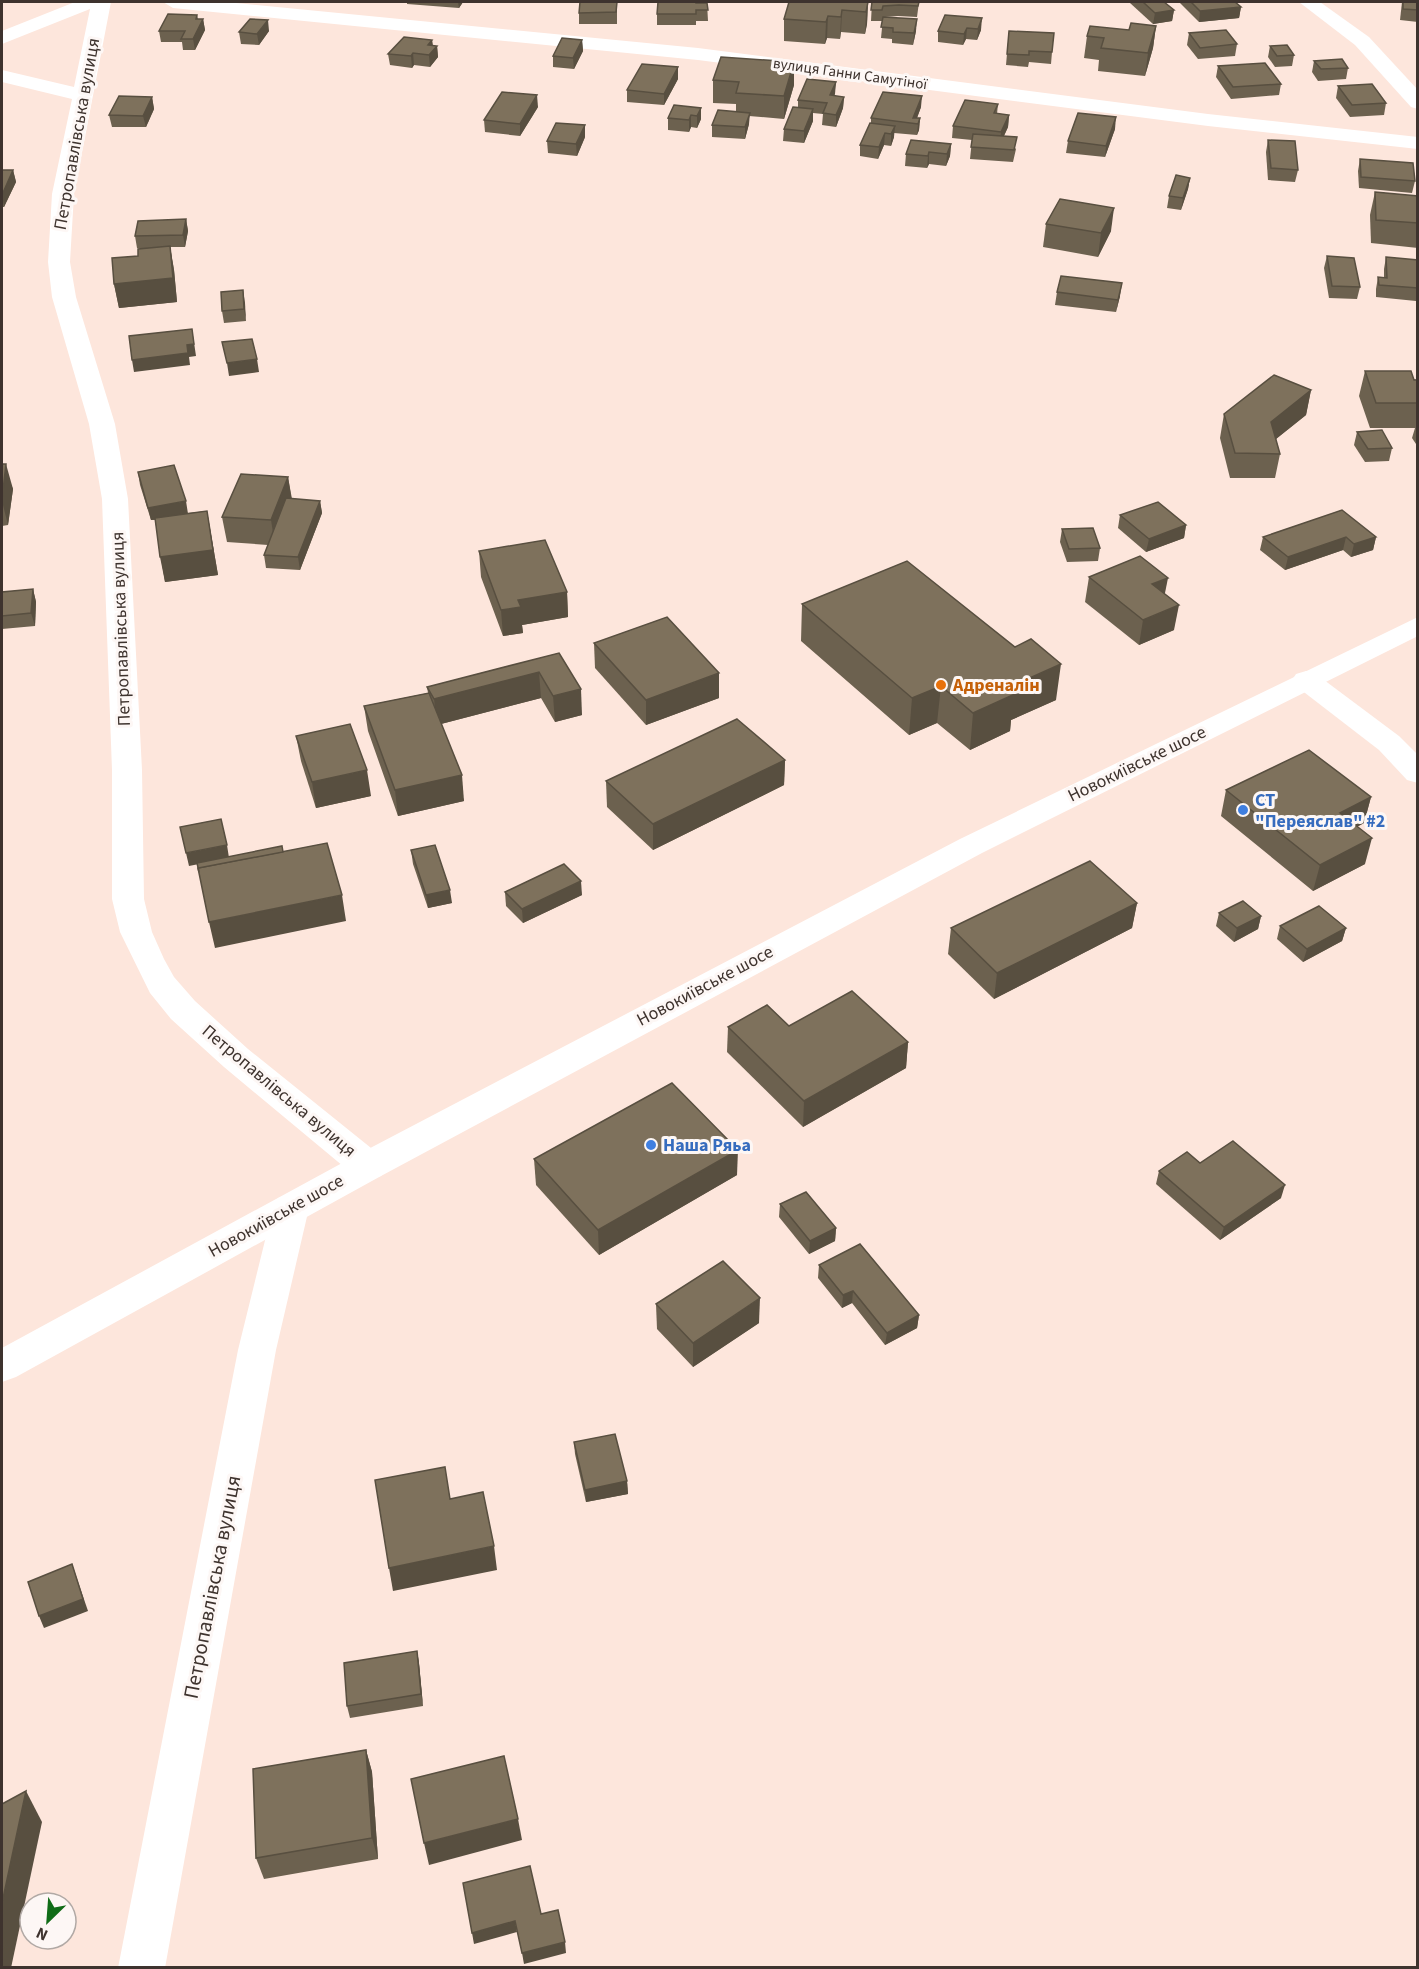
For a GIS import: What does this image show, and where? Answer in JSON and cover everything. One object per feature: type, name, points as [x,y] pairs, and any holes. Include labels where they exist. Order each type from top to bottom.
[{"type":"street","points":[[2,38],[91,2]]},
{"type":"street","name":"Петропавлівська вулиця","points":[[101,2],[63,194],[59,262],[63,297],[102,424],[115,499],[127,770],[128,899],[136,933],[162,985],[183,1010],[236,1058],[368,1166]]},
{"type":"street","name":"вулиця Ганни Самутіної","points":[[173,2],[698,54],[1208,120],[1418,143]]},
{"type":"street","points":[[1308,2],[1362,41],[1418,103]]},
{"type":"street","points":[[2,76],[82,95]]},
{"type":"street","name":"Новокиївське шосе","points":[[2,1366],[368,1166],[971,846],[1418,625]]},
{"type":"street","points":[[1306,680],[1389,743],[1418,773]]},
{"type":"street","name":"Петропавлівська вулиця","points":[[141,1968],[257,1350],[291,1208]]},
{"type":"building","points":[[580,2],[617,2],[616,12],[579,13]]},
{"type":"building","points":[[658,2],[707,3],[708,10],[696,10],[696,14],[657,14]]},
{"type":"building","points":[[789,2],[868,2],[866,12],[842,10],[841,17],[828,16],[826,22],[784,19]]},
{"type":"building","points":[[872,2],[919,2],[918,6],[883,6],[882,10],[871,10]]},
{"type":"building","points":[[1143,2],[1164,2],[1174,10],[1155,13]]},
{"type":"building","points":[[1191,2],[1235,2],[1241,7],[1200,11]]},
{"type":"building","points":[[1403,2],[1418,2],[1418,10],[1403,9]]},
{"type":"building","points":[[168,14],[197,15],[196,19],[203,19],[193,39],[181,39],[185,31],[159,31]]},
{"type":"building","points":[[945,15],[982,18],[978,29],[967,28],[964,34],[938,31]]},
{"type":"building","points":[[883,17],[917,19],[914,33],[893,32],[893,28],[881,27]]},
{"type":"building","points":[[250,19],[268,20],[257,34],[239,32]]},
{"type":"building","points":[[1131,23],[1156,26],[1148,53],[1101,48],[1104,38],[1087,36],[1090,26],[1129,30]]},
{"type":"building","points":[[1226,30],[1237,44],[1200,48],[1189,33]]},
{"type":"building","points":[[1009,31],[1054,33],[1052,52],[1029,51],[1029,55],[1007,54]]},
{"type":"building","points":[[404,37],[432,40],[428,45],[437,46],[429,55],[388,54]]},
{"type":"building","points":[[562,38],[582,40],[573,58],[553,56]]},
{"type":"building","points":[[1287,45],[1294,55],[1277,56],[1270,46]]},
{"type":"building","points":[[721,57],[794,62],[784,96],[736,93],[739,82],[713,80]]},
{"type":"building","points":[[1342,59],[1348,68],[1321,69],[1314,61]]},
{"type":"building","points":[[1265,63],[1281,84],[1233,87],[1218,66]]},
{"type":"building","points":[[642,64],[678,67],[664,94],[627,90]]},
{"type":"building","points":[[807,79],[836,82],[830,95],[844,97],[836,115],[823,113],[827,103],[798,100]]},
{"type":"building","points":[[1372,84],[1386,103],[1352,105],[1338,86]]},
{"type":"building","points":[[502,92],[537,95],[520,124],[484,120]]},
{"type":"building","points":[[883,92],[922,96],[913,118],[920,118],[918,124],[871,118]]},
{"type":"building","points":[[119,96],[152,97],[143,116],[109,115]]},
{"type":"building","points":[[965,100],[998,104],[994,113],[1009,115],[1001,132],[953,126]]},
{"type":"building","points":[[674,105],[701,108],[697,116],[691,115],[689,120],[668,118]]},
{"type":"building","points":[[793,107],[813,109],[804,131],[784,129]]},
{"type":"building","points":[[718,110],[750,113],[745,127],[712,125]]},
{"type":"building","points":[[1078,113],[1116,117],[1106,146],[1068,141]]},
{"type":"building","points":[[556,123],[585,125],[576,144],[547,141]]},
{"type":"building","points":[[870,123],[895,126],[891,134],[885,133],[879,147],[860,145]]},
{"type":"building","points":[[973,134],[1017,137],[1014,150],[971,147]]},
{"type":"building","points":[[911,140],[951,144],[947,154],[929,152],[928,156],[906,154]]},
{"type":"building","points":[[1268,140],[1295,141],[1298,170],[1271,168]]},
{"type":"building","points":[[1360,159],[1413,163],[1415,181],[1361,177]]},
{"type":"building","points":[[2,170],[13,170],[2,195]]},
{"type":"building","points":[[1176,175],[1190,178],[1183,198],[1169,196]]},
{"type":"building","points":[[1375,192],[1418,196],[1418,223],[1376,220]]},
{"type":"building","points":[[1060,199],[1114,208],[1101,233],[1046,224]]},
{"type":"building","points":[[186,219],[183,235],[135,236],[138,221]]},
{"type":"building","points":[[170,246],[173,278],[114,284],[112,258],[138,256],[138,249]]},
{"type":"building","points":[[1327,256],[1354,258],[1360,287],[1332,286]]},
{"type":"building","points":[[1386,257],[1418,260],[1418,288],[1379,285],[1378,277],[1387,278]]},
{"type":"building","points":[[1061,276],[1122,283],[1118,300],[1057,292]]},
{"type":"building","points":[[243,290],[244,309],[222,311],[221,292]]},
{"type":"building","points":[[192,329],[194,344],[187,345],[188,353],[132,360],[129,336]]},
{"type":"building","points":[[252,339],[257,359],[227,363],[222,342]]},
{"type":"building","points":[[1365,371],[1411,371],[1414,380],[1418,380],[1418,403],[1376,403]]},
{"type":"building","points":[[1274,375],[1311,390],[1271,422],[1280,454],[1235,453],[1224,414]]},
{"type":"building","points":[[1382,430],[1392,448],[1368,449],[1357,432]]},
{"type":"building","points":[[2,464],[6,464],[2,499]]},
{"type":"building","points":[[174,465],[186,501],[148,508],[138,472]]},
{"type":"building","points":[[241,474],[288,477],[271,520],[222,517]]},
{"type":"building","points":[[286,498],[320,501],[298,557],[264,555]]},
{"type":"building","points":[[1158,502],[1186,525],[1149,539],[1120,515]]},
{"type":"building","points":[[1342,510],[1376,537],[1354,544],[1346,537],[1288,557],[1263,537]]},
{"type":"building","points":[[207,511],[213,550],[160,557],[155,518]]},
{"type":"building","points":[[1093,528],[1100,548],[1069,549],[1062,529]]},
{"type":"building","points":[[545,540],[567,592],[518,600],[521,607],[501,610],[479,551]]},
{"type":"building","points":[[1140,556],[1168,578],[1152,584],[1179,605],[1143,620],[1089,577]]},
{"type":"building","points":[[907,561],[1015,647],[1031,639],[1061,664],[1007,688],[1015,694],[973,713],[941,686],[912,698],[802,604]]},
{"type":"building","points":[[33,589],[31,613],[2,616],[2,592]]},
{"type":"building","points":[[667,617],[719,673],[646,700],[594,643]]},
{"type":"building","points":[[559,653],[581,689],[553,696],[539,672],[434,699],[427,687]]},
{"type":"building","points":[[429,693],[462,775],[395,790],[364,706]]},
{"type":"building","points":[[737,719],[785,760],[653,824],[606,781]]},
{"type":"building","points":[[350,724],[367,770],[312,782],[296,736]]},
{"type":"building","points":[[1309,750],[1371,797],[1340,813],[1372,838],[1320,865],[1226,790]]},
{"type":"building","points":[[221,819],[227,845],[186,853],[180,827]]},
{"type":"building","points":[[327,843],[342,895],[209,922],[198,868]]},
{"type":"building","points":[[435,845],[450,890],[426,895],[411,850]]},
{"type":"building","points":[[282,846],[283,852],[198,868],[197,863]]},
{"type":"building","points":[[1090,861],[1137,903],[997,973],[951,928]]},
{"type":"building","points":[[564,864],[581,881],[522,909],[505,892]]},
{"type":"building","points":[[1243,901],[1261,916],[1237,928],[1219,913]]},
{"type":"building","points":[[1319,906],[1346,928],[1307,949],[1280,926]]},
{"type":"building","points":[[852,991],[908,1042],[804,1101],[728,1027],[767,1005],[789,1026]]},
{"type":"building","points":[[672,1083],[738,1150],[598,1230],[534,1159]]},
{"type":"building","points":[[1233,1141],[1285,1185],[1224,1227],[1159,1171],[1187,1152],[1200,1163]]},
{"type":"building","points":[[806,1192],[836,1228],[810,1241],[780,1204]]},
{"type":"building","points":[[860,1244],[919,1315],[887,1333],[853,1291],[843,1295],[819,1265]]},
{"type":"building","points":[[723,1261],[760,1298],[693,1343],[656,1304]]},
{"type":"building","points":[[615,1434],[627,1481],[585,1490],[574,1442]]},
{"type":"building","points":[[445,1467],[450,1499],[483,1492],[494,1546],[389,1568],[375,1480]]},
{"type":"building","points":[[72,1564],[83,1599],[39,1616],[28,1582]]},
{"type":"building","points":[[417,1651],[421,1694],[347,1706],[344,1663]]},
{"type":"building","points":[[366,1750],[372,1838],[256,1858],[253,1769]]},
{"type":"building","points":[[504,1756],[518,1819],[424,1843],[411,1779]]},
{"type":"building","points":[[26,1791],[2,1903],[2,1804]]},
{"type":"building","points":[[530,1866],[541,1914],[558,1910],[565,1942],[522,1953],[515,1921],[472,1933],[463,1883]]},
{"type":"place","name":"Адреналін","points":[[941,685]]},
{"type":"place","name":"СТ \"Переяслав\" #2","points":[[1243,810]]},
{"type":"place","name":"Наша Ряьа","points":[[651,1145]]}]
